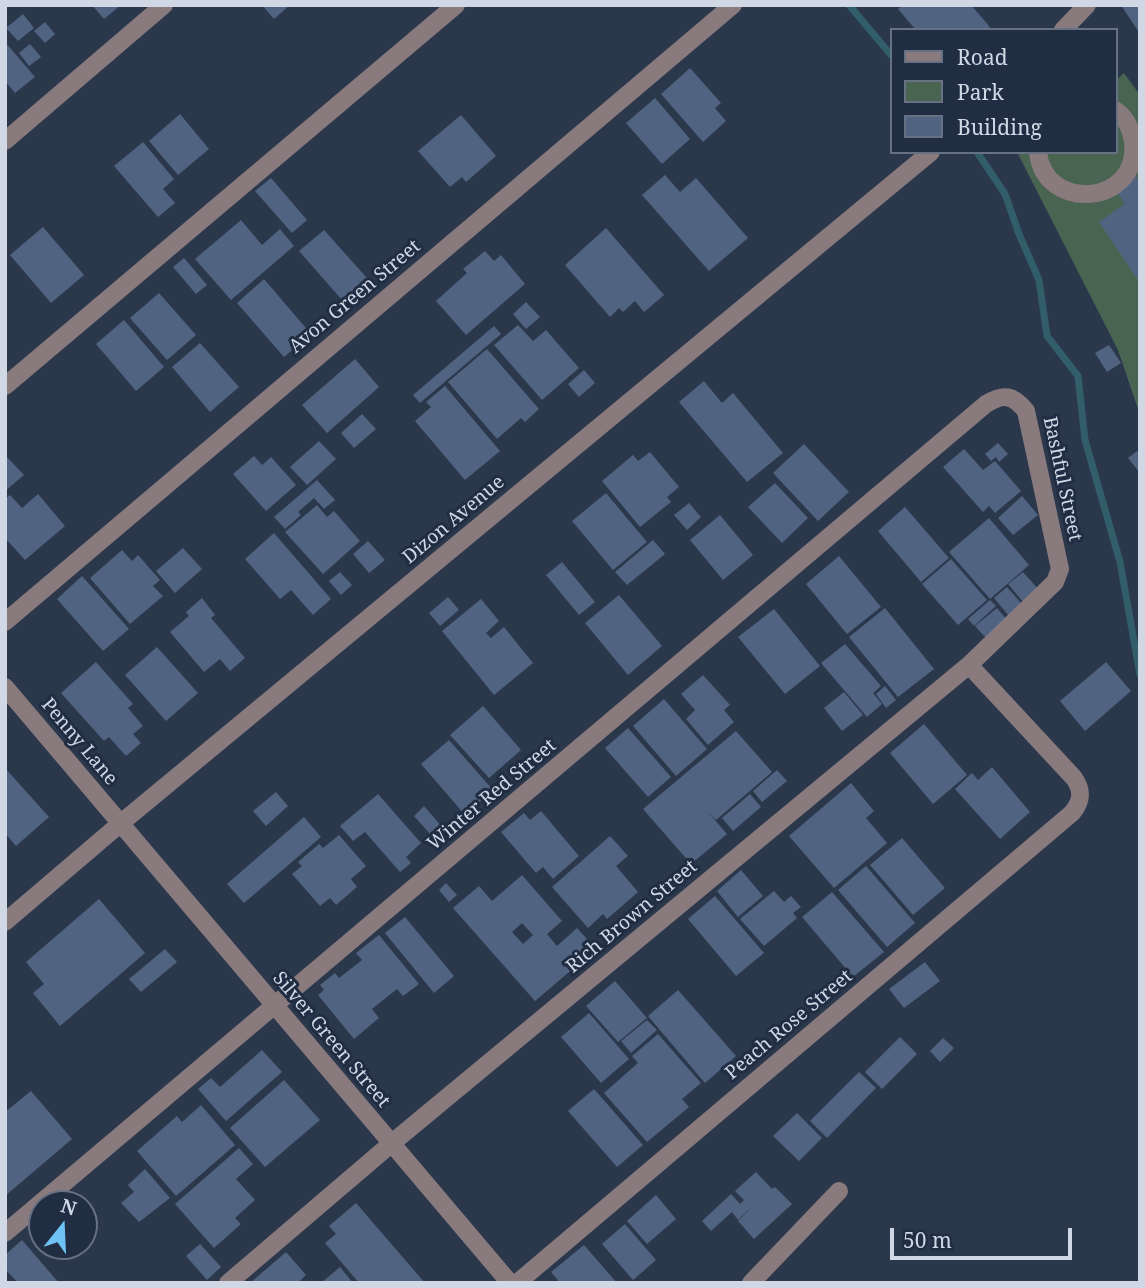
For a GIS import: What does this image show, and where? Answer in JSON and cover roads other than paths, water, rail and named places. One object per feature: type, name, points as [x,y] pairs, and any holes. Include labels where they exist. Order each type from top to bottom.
[{"type":"street","points":[[5,141],[164,5]]},
{"type":"street","points":[[5,386],[456,5]]},
{"type":"street","name":"Avon Green Street","points":[[5,622],[733,5]]},
{"type":"street","points":[[1065,28],[1087,5]]},
{"type":"street","points":[[1038,154],[1046,175],[1058,187],[1073,194],[1090,195],[1106,191],[1120,181],[1130,168],[1137,150],[1132,131],[1117,111]]},
{"type":"street","name":"Dizon Avenue","points":[[5,922],[929,154]]},
{"type":"street","name":"Winter Red Street","points":[[5,1233],[986,404],[998,397],[1009,397]]},
{"type":"street","name":"Bashful Street","points":[[1009,397],[1019,402],[1026,411],[1060,569],[1058,578]]},
{"type":"street","name":"Rich Brown Street","points":[[228,1283],[392,1143],[969,664],[1058,578]]},
{"type":"street","name":"Peach Rose Street","points":[[517,1283],[1072,813],[1079,804],[1081,795],[1074,778],[969,664]]},
{"type":"street","name":"Penny Lane","points":[[5,687],[121,823]]},
{"type":"street","name":"Silver Green Street","points":[[121,823],[510,1283]]},
{"type":"street","points":[[751,1283],[839,1191]]},
{"type":"waterway","points":[[849,5],[890,54]]},
{"type":"waterway","points":[[978,154],[1005,194],[1039,280],[1047,336],[1078,376],[1085,440],[1120,562],[1140,675]]}]
